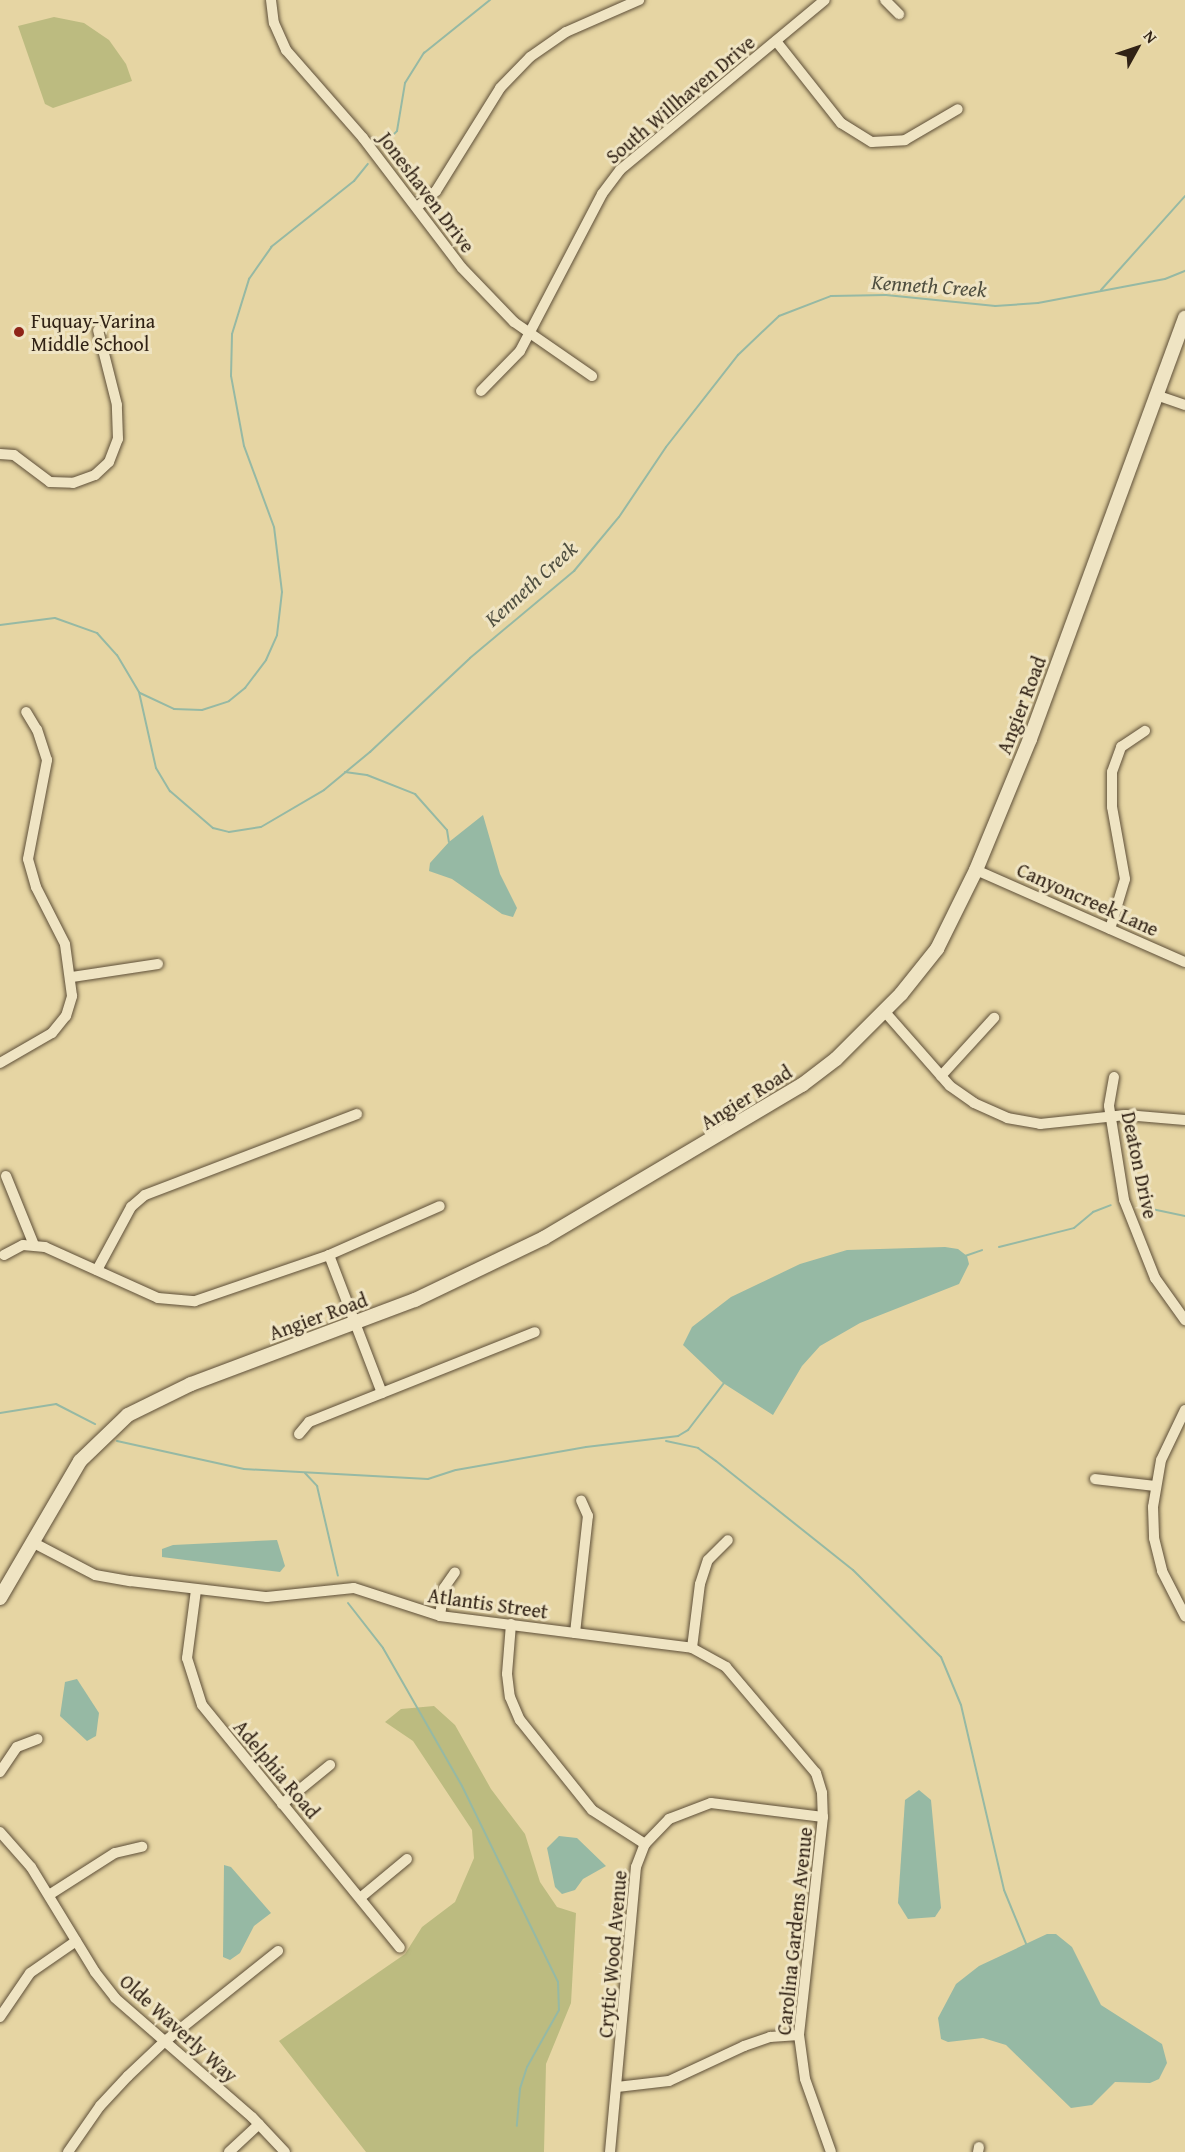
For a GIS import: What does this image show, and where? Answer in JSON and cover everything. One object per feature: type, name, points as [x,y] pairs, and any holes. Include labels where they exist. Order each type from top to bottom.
[{"type":"street","name":"Joneshaven Drive","points":[[271,0],[274,23],[286,50],[417,207],[488,297],[531,333],[592,376]]},
{"type":"street","points":[[417,207],[436,191],[500,88],[530,57],[566,32],[639,0]]},
{"type":"street","name":"South Willhaven Drive","points":[[481,391],[520,351],[602,194],[620,170],[825,0]]},
{"type":"street","points":[[885,0],[899,14]]},
{"type":"street","points":[[776,42],[842,123],[872,142],[905,140],[958,110]]},
{"type":"street","name":"Angier Road","points":[[0,1598],[80,1461],[101,1437],[128,1415],[191,1384],[355,1324],[499,1262],[711,1142],[820,1072],[885,1012],[937,949],[976,870],[1030,739],[1185,318]]},
{"type":"street","points":[[0,454],[14,455],[50,482],[73,483],[95,475],[109,462],[118,439],[117,405],[98,330]]},
{"type":"street","points":[[1156,395],[1185,405]]},
{"type":"street","points":[[0,1063],[37,1045],[57,1028],[69,1007],[72,977],[65,944],[36,887],[28,859],[47,760],[37,730],[26,712]]},
{"type":"street","points":[[1110,929],[1125,879],[1112,807],[1112,772],[1121,747],[1145,731]]},
{"type":"street","name":"Canyoncreek Lane","points":[[976,870],[1185,962]]},
{"type":"street","points":[[72,977],[158,964]]},
{"type":"street","points":[[885,1012],[941,1076],[974,1103],[1016,1120],[1057,1124],[1110,1117],[1185,1120]]},
{"type":"street","points":[[941,1076],[994,1018]]},
{"type":"street","name":"Deaton Drive","points":[[1114,1077],[1110,1089],[1110,1117],[1131,1221],[1155,1278],[1185,1320]]},
{"type":"street","points":[[97,1270],[131,1207],[145,1195],[357,1114]]},
{"type":"street","points":[[6,1176],[34,1245]]},
{"type":"street","points":[[4,1255],[23,1245],[34,1245],[176,1302],[216,1296],[329,1255],[441,1206]]},
{"type":"street","points":[[329,1255],[382,1394]]},
{"type":"street","points":[[299,1434],[309,1422],[535,1332]]},
{"type":"street","points":[[1185,1410],[1164,1450],[1155,1486],[1157,1553],[1185,1616]]},
{"type":"street","points":[[1095,1479],[1155,1486]]},
{"type":"street","points":[[575,1633],[588,1516],[581,1500]]},
{"type":"street","points":[[692,1648],[700,1584],[708,1560],[728,1540]]},
{"type":"street","name":"Atlantis Street","points":[[32,1542],[95,1575],[196,1590],[267,1597],[354,1588],[440,1616],[692,1648],[720,1663],[740,1680],[816,1773],[823,1817]]},
{"type":"street","points":[[440,1616],[444,1588],[456,1572]]},
{"type":"street","name":"Adelphia Road","points":[[196,1590],[187,1658],[194,1690],[215,1723],[400,1948]]},
{"type":"street","points":[[511,1624],[507,1674],[510,1697],[520,1720],[592,1810],[645,1844]]},
{"type":"street","points":[[0,1772],[17,1747],[38,1739]]},
{"type":"street","points":[[282,1804],[330,1765]]},
{"type":"street","name":"Crytic Wood Avenue","points":[[610,2152],[636,1867],[645,1844],[669,1819],[711,1803],[823,1817]]},
{"type":"street","name":"Carolina Gardens Avenue","points":[[823,1817],[799,2035],[805,2079],[827,2151]]},
{"type":"street","name":"Olde Waverly Way","points":[[0,1832],[25,1859],[115,1998],[259,2124],[285,2152]]},
{"type":"street","points":[[49,1895],[115,1853],[142,1847]]},
{"type":"street","points":[[360,1898],[407,1859]]},
{"type":"street","points":[[0,2018],[30,1973],[76,1941]]},
{"type":"street","points":[[68,2152],[106,2098],[164,2042],[278,1951]]},
{"type":"street","points":[[617,2087],[669,2081],[744,2046],[770,2037],[799,2035]]},
{"type":"street","points":[[228,2152],[259,2124]]},
{"type":"shaded area","points":[[54,17],[84,23],[109,40],[126,64],[132,81],[53,108],[45,104],[18,26]]},
{"type":"shaded area","points":[[483,815],[500,874],[517,908],[513,917],[502,914],[452,879],[429,871],[430,863],[449,842]]},
{"type":"shaded area","points":[[945,1247],[958,1249],[967,1256],[969,1264],[959,1284],[860,1323],[820,1346],[802,1366],[773,1415],[723,1383],[683,1345],[692,1327],[731,1297],[800,1264],[847,1250]]},
{"type":"shaded area","points":[[277,1540],[285,1566],[280,1572],[162,1557],[162,1549],[173,1545]]},
{"type":"shaded area","points":[[77,1679],[99,1713],[96,1736],[87,1741],[60,1716],[65,1682]]},
{"type":"shaded area","points":[[434,1706],[455,1725],[491,1789],[525,1834],[540,1882],[557,1907],[576,1913],[571,2003],[546,2064],[544,2152],[366,2152],[279,2041],[405,1954],[422,1927],[455,1902],[474,1858],[472,1830],[413,1741],[385,1722],[401,1709]]},
{"type":"shaded area","points":[[919,1790],[931,1800],[941,1908],[935,1917],[908,1919],[898,1903],[905,1800]]},
{"type":"shaded area","points":[[559,1836],[577,1838],[606,1866],[583,1879],[575,1890],[562,1894],[555,1887],[547,1848]]},
{"type":"shaded area","points":[[224,1865],[231,1867],[271,1913],[254,1926],[240,1953],[230,1960],[223,1957]]},
{"type":"shaded area","points":[[1047,1934],[1056,1934],[1072,1947],[1101,2005],[1162,2044],[1167,2063],[1159,2079],[1150,2083],[1115,2082],[1092,2105],[1071,2108],[1006,2045],[983,2038],[948,2042],[941,2039],[938,2018],[956,1984],[979,1966]]},
{"type":"waterway","points":[[391,137],[397,131],[405,83],[424,53],[490,0]]},
{"type":"waterway","points":[[140,693],[174,709],[202,710],[229,701],[245,688],[266,660],[277,635],[282,592],[274,527],[244,446],[231,376],[232,334],[249,279],[271,247],[354,181],[368,164]]},
{"type":"waterway","points":[[1101,290],[1185,196]]},
{"type":"waterway","name":"Kenneth Creek","points":[[0,625],[55,618],[97,633],[117,655],[139,692],[156,768],[170,791],[213,828],[229,832],[261,827],[324,790],[370,752],[470,658],[574,571],[619,517],[666,447],[738,355],[779,316],[831,296],[886,295],[995,306],[1038,303],[1165,279],[1185,271]]},
{"type":"waterway","points":[[345,772],[367,775],[415,794],[447,830],[449,842]]},
{"type":"waterway","points":[[999,1247],[1074,1228],[1093,1212],[1111,1205]]},
{"type":"waterway","points":[[1147,1208],[1185,1216]]},
{"type":"waterway","points":[[965,1256],[982,1250]]},
{"type":"waterway","points":[[117,1441],[244,1469],[428,1479],[456,1470],[586,1447],[678,1436],[688,1430],[724,1383]]},
{"type":"waterway","points":[[0,1413],[56,1404],[95,1424]]},
{"type":"waterway","points":[[666,1441],[698,1448],[716,1461],[853,1570],[941,1657],[961,1705],[1004,1890],[1027,1946]]},
{"type":"waterway","points":[[305,1473],[317,1486],[338,1576]]},
{"type":"waterway","points":[[348,1603],[383,1648],[462,1786],[558,1982],[559,2010],[527,2067],[520,2089],[517,2126]]},
{"type":"place","name":"Fuquay-Varina Middle School","points":[[19,332]]}]
